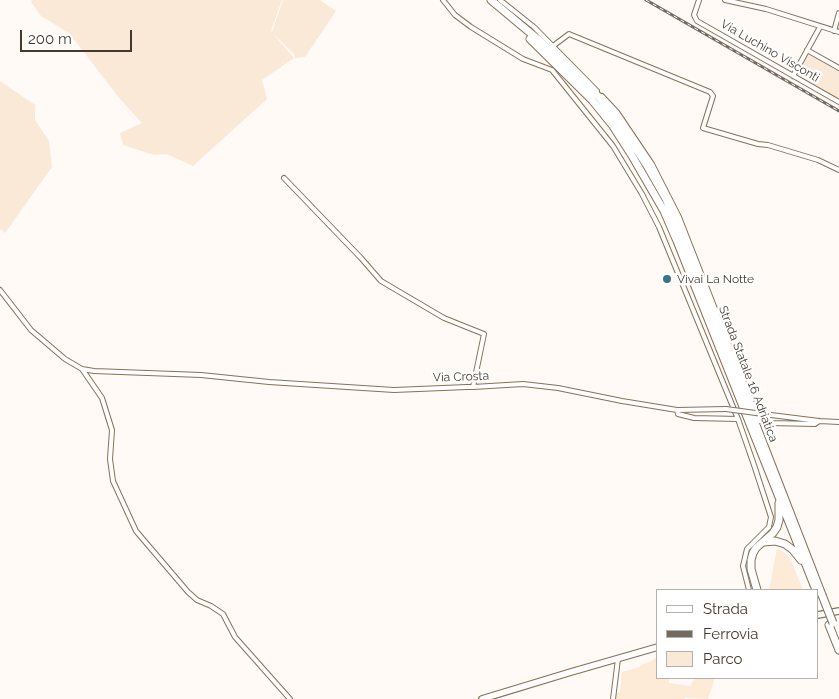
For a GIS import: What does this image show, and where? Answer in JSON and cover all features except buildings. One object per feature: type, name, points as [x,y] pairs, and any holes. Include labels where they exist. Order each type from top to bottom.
[{"type":"highway","name":"Strada Statale 16 Adriatica","points":[[484,0],[535,43],[592,100],[613,126],[664,211],[806,567],[817,589]]},
{"type":"highway","name":"Strada Statale 16 Adriatica","points":[[491,0],[540,41],[568,70],[599,97],[622,127],[666,198],[697,273],[817,589]]},
{"type":"highway","points":[[754,589],[750,570],[753,552],[773,533],[776,527],[779,500]]},
{"type":"highway","points":[[764,542],[785,544],[806,567]]},
{"type":"highway","name":"Strada Statale 16 Adriatica","points":[[819,594],[839,650]]},
{"type":"highway","name":"Strada Statale 16 Adriatica","points":[[831,624],[839,639]]},
{"type":"main road","points":[[819,615],[839,611]]},
{"type":"main road","points":[[482,699],[656,648]]},
{"type":"street","points":[[443,0],[455,15],[471,27],[523,59],[552,70],[613,146],[634,178],[659,227],[738,419],[771,517],[769,527],[747,549],[743,566],[754,589]]},
{"type":"street","points":[[500,0],[554,46],[617,112],[652,164],[679,217],[759,421],[815,424],[819,421]]},
{"type":"street","name":"Via Luchino Visconti","points":[[699,0],[694,15],[696,21],[839,102]]},
{"type":"street","points":[[725,0],[766,9],[839,32]]},
{"type":"street","points":[[834,31],[839,13]]},
{"type":"street","points":[[793,76],[820,27]]},
{"type":"street","points":[[554,46],[569,34],[692,84],[710,92],[713,96],[703,128],[818,160],[839,170]]},
{"type":"street","points":[[807,50],[839,68]]},
{"type":"street","points":[[284,178],[381,281],[444,318],[484,334],[473,387]]},
{"type":"street","points":[[0,290],[31,330],[65,359],[82,369],[102,398],[112,430],[110,458],[113,481],[136,531],[188,592],[197,600],[223,614],[235,637],[290,699]]},
{"type":"street","name":"Via Crosta","points":[[82,369],[201,375],[269,382],[394,390],[523,384],[558,388],[677,410],[726,410],[839,422]]},
{"type":"street","points":[[677,410],[678,414],[694,418],[738,419]]},
{"type":"street","points":[[613,699],[618,658]]},
{"type":"shaded area","points":[[777,548],[791,560],[803,589],[769,589]]},
{"type":"shaded area","points":[[655,658],[656,679],[669,679],[669,683],[690,686],[694,679],[715,679],[708,699],[615,699],[616,693],[620,692],[622,672],[640,667],[640,665]]},
{"type":"green space","points":[[32,0],[282,0],[272,32],[283,0],[320,0],[336,11],[305,57],[295,58],[294,54],[273,34],[294,58],[262,80],[267,99],[193,166],[167,154],[154,155],[123,145],[120,133],[142,123],[120,99],[69,33],[41,16],[31,2]]},
{"type":"green space","points":[[809,54],[839,70],[839,99],[797,74]]},
{"type":"green space","points":[[0,81],[35,105],[35,120],[49,141],[52,167],[5,233],[0,229]]},
{"type":"railway","points":[[646,0],[839,111]]},
{"type":"place","name":"Vivai La Notte","points":[[667,279]]}]
